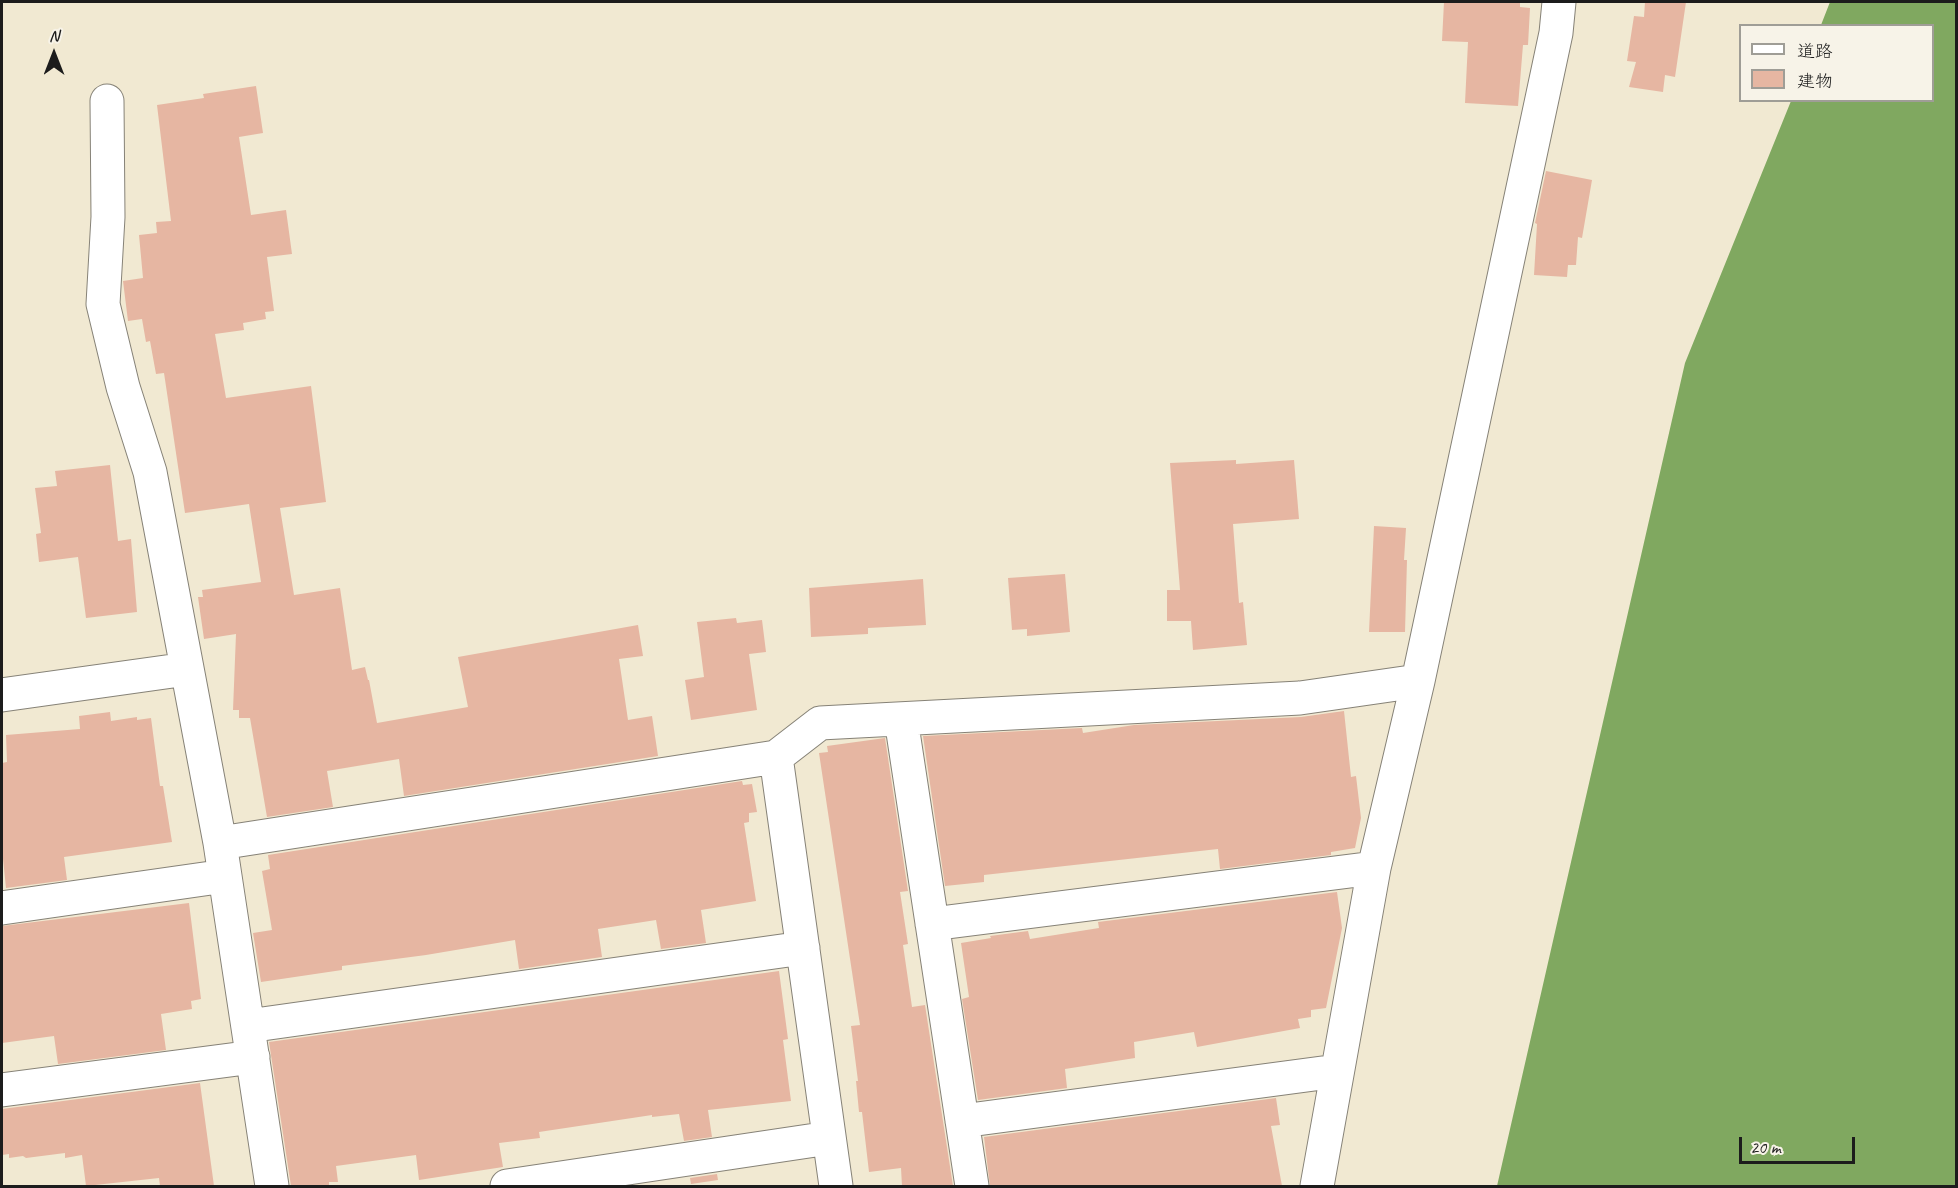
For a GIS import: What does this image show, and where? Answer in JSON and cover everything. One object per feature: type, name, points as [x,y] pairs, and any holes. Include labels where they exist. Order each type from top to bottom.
[{"type":"street","points":[[1317,1186],[1374,868],[1418,681],[1556,33],[1559,2]]},
{"type":"street","points":[[107,101],[108,217],[103,304],[123,387],[150,472],[188,669],[220,843],[272,1186]]},
{"type":"street","points":[[2,695],[188,669]]},
{"type":"street","points":[[220,843],[776,757],[820,723],[1300,698],[1418,681]]},
{"type":"street","points":[[901,719],[972,1186]]},
{"type":"street","points":[[776,757],[836,1186]]},
{"type":"street","points":[[932,924],[1374,868]]},
{"type":"street","points":[[2,908],[225,876]]},
{"type":"street","points":[[2,1090],[250,1042],[803,948]]},
{"type":"street","points":[[962,1121],[1337,1071]]},
{"type":"street","points":[[507,1186],[829,1138]]},
{"type":"green space","points":[[1830,2],[1956,2],[1956,1186],[1497,1186],[1685,363],[1791,102],[1934,102],[1934,24],[1821,24]]},
{"type":"building","points":[[1444,2],[1520,2],[1520,7],[1530,8],[1528,45],[1523,45],[1518,106],[1465,103],[1468,42],[1442,41]]},
{"type":"building","points":[[1645,2],[1686,2],[1675,77],[1665,75],[1663,92],[1629,87],[1636,62],[1627,61],[1634,16],[1644,17]]},
{"type":"building","points":[[256,86],[263,133],[239,137],[251,215],[286,210],[292,254],[267,257],[274,311],[265,312],[266,319],[243,323],[244,330],[215,334],[226,398],[311,386],[326,502],[280,508],[294,595],[340,588],[352,670],[365,667],[377,723],[468,707],[458,657],[638,625],[643,656],[619,659],[628,720],[652,716],[658,756],[404,796],[399,759],[327,771],[333,807],[267,817],[250,718],[239,718],[239,710],[233,710],[236,634],[204,639],[198,597],[203,597],[202,590],[261,582],[249,504],[185,513],[164,373],[156,374],[150,341],[146,342],[142,319],[128,321],[123,281],[143,278],[139,235],[157,233],[156,222],[171,221],[157,105],[204,98],[203,94]]},
{"type":"building","points":[[1546,171],[1592,180],[1582,238],[1578,237],[1576,265],[1568,265],[1567,277],[1534,275],[1537,224],[1535,223]]},
{"type":"building","points":[[1236,460],[1236,464],[1294,460],[1299,519],[1233,524],[1239,603],[1243,602],[1247,645],[1193,650],[1191,621],[1167,621],[1167,590],[1180,590],[1170,463]]},
{"type":"building","points":[[110,465],[118,541],[131,539],[137,612],[86,618],[78,557],[39,562],[36,534],[41,533],[35,488],[57,486],[55,471]]},
{"type":"building","points":[[1374,526],[1406,528],[1405,632],[1369,632]]},
{"type":"building","points":[[1065,574],[1070,632],[1027,636],[1027,629],[1012,630],[1008,578]]},
{"type":"building","points":[[923,579],[926,625],[868,628],[868,634],[811,637],[809,588]]},
{"type":"building","points":[[736,618],[737,623],[762,620],[766,652],[749,654],[757,710],[691,720],[685,680],[704,677],[697,622]]},
{"type":"building","points":[[1344,711],[1351,777],[1356,776],[1361,818],[1355,848],[1331,852],[1331,855],[1220,869],[1218,849],[984,875],[984,882],[945,886],[923,736],[1082,728],[1083,733],[1134,725],[1301,717]]},
{"type":"building","points":[[110,712],[111,721],[137,717],[137,720],[151,718],[160,786],[163,786],[172,842],[64,857],[67,880],[6,888],[2,849],[2,763],[7,762],[6,735],[80,729],[79,716]]},
{"type":"building","points":[[885,738],[908,891],[900,892],[908,944],[903,945],[912,1007],[925,1005],[953,1186],[902,1186],[901,1168],[869,1172],[862,1112],[859,1112],[856,1081],[858,1081],[851,1026],[860,1025],[819,753],[828,752],[827,746]]},
{"type":"building","points":[[742,781],[743,785],[752,784],[757,812],[749,813],[749,822],[744,823],[756,901],[701,910],[706,943],[661,949],[656,920],[598,929],[602,957],[519,969],[515,940],[342,966],[342,970],[261,982],[253,933],[272,930],[262,871],[270,869],[268,855]]},
{"type":"building","points":[[1337,892],[1342,928],[1326,1008],[1311,1010],[1311,1017],[1298,1019],[1300,1028],[1197,1047],[1194,1032],[1134,1042],[1135,1058],[1065,1069],[1067,1088],[978,1100],[962,999],[969,997],[961,943],[1028,931],[1030,939],[1099,928],[1098,922]]},
{"type":"building","points":[[189,903],[201,999],[191,1001],[192,1009],[161,1014],[166,1050],[58,1064],[54,1036],[2,1043],[2,926]]},
{"type":"building","points":[[779,971],[788,1039],[783,1040],[791,1101],[708,1110],[712,1137],[684,1141],[679,1114],[652,1117],[652,1115],[539,1132],[540,1138],[499,1143],[503,1167],[419,1180],[416,1155],[336,1166],[338,1182],[329,1182],[329,1186],[291,1186],[269,1042]]},
{"type":"building","points":[[200,1083],[214,1186],[160,1186],[159,1178],[86,1186],[82,1155],[65,1158],[65,1153],[9,1158],[9,1154],[2,1155],[2,1109]]},
{"type":"building","points":[[1276,1098],[1280,1125],[1271,1126],[1282,1186],[990,1186],[984,1137]]},
{"type":"building","points":[[717,1174],[718,1180],[691,1184],[690,1178]]}]
